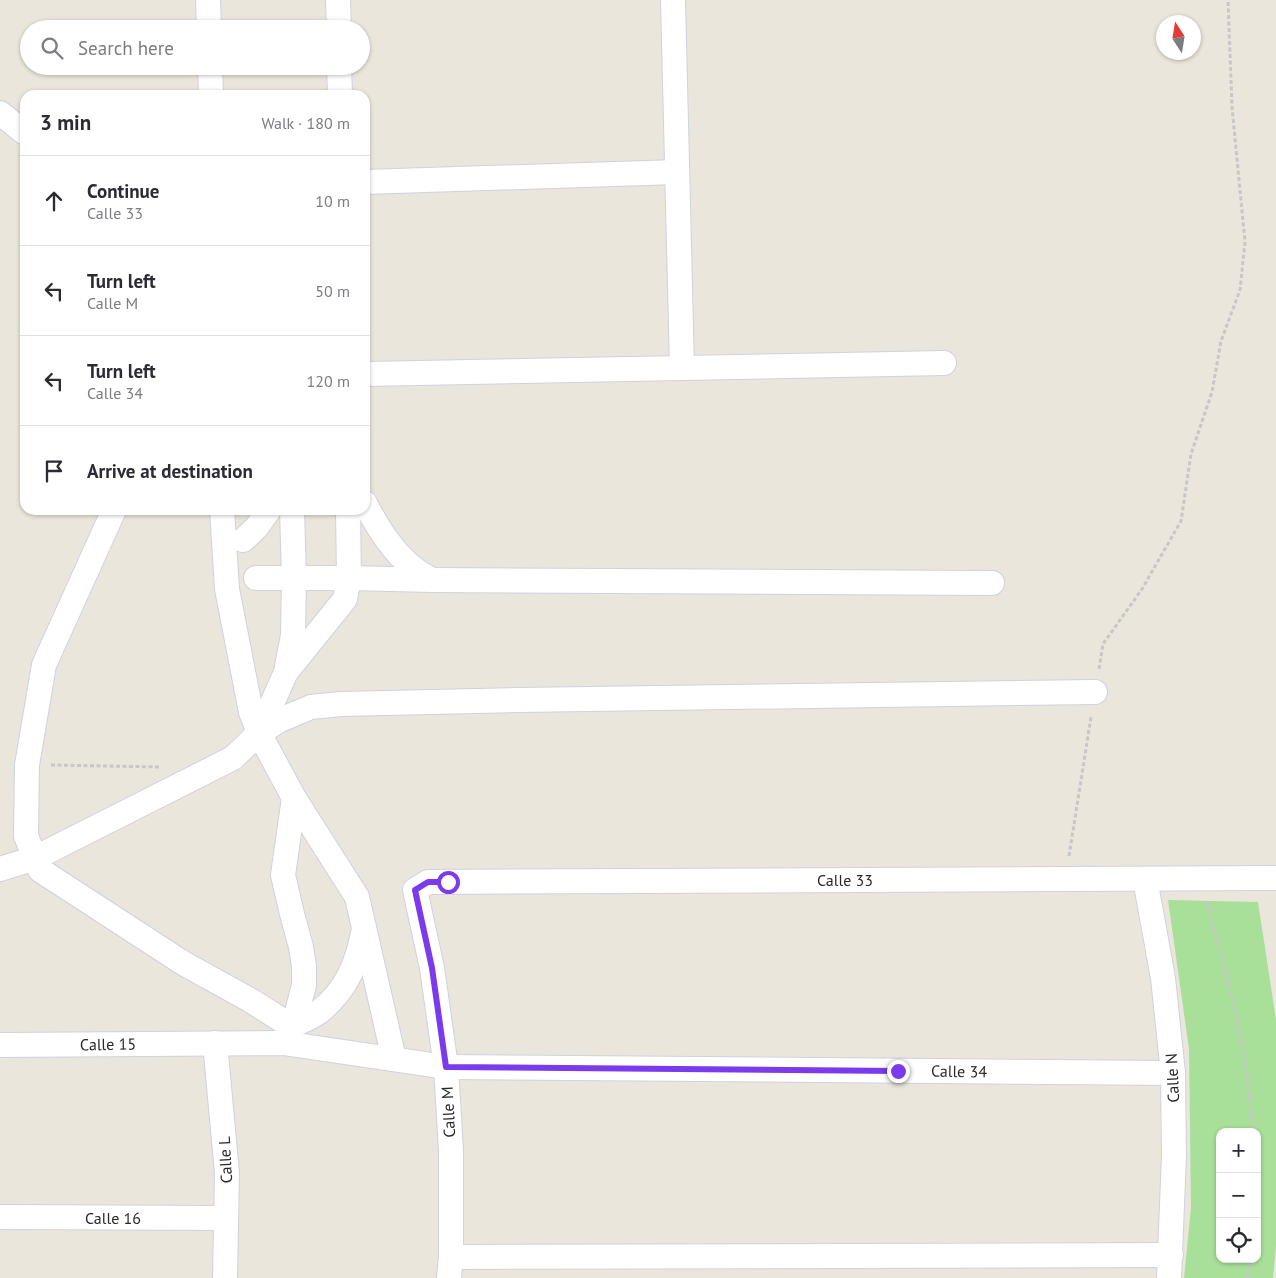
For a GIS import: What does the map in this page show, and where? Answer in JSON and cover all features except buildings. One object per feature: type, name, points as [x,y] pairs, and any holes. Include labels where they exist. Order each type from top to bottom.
[{"type":"street","points":[[208,0],[209,20]]},
{"type":"street","points":[[338,0],[339,20]]},
{"type":"street","points":[[673,0],[682,368]]},
{"type":"street","points":[[210,75],[211,90]]},
{"type":"street","points":[[339,75],[340,90]]},
{"type":"street","points":[[0,113],[20,129]]},
{"type":"street","points":[[370,182],[677,172]]},
{"type":"street","points":[[370,374],[944,363]]},
{"type":"street","points":[[370,512],[396,552],[412,567],[432,580]]},
{"type":"street","points":[[112,515],[44,665],[27,765],[26,836],[40,870],[183,963],[250,1000],[287,1035]]},
{"type":"street","points":[[222,515],[227,589],[251,712],[259,733],[294,798],[357,897],[394,1059]]},
{"type":"street","points":[[243,540],[256,528],[265,515]]},
{"type":"street","points":[[259,733],[286,672],[293,635],[292,515]]},
{"type":"street","points":[[286,672],[345,600],[349,578],[348,515]]},
{"type":"street","points":[[256,578],[992,583]]},
{"type":"street","points":[[0,869],[35,858],[233,758],[259,733],[280,720],[311,707],[340,704],[519,700],[1095,692]]},
{"type":"street","points":[[287,1035],[296,1016],[304,985],[301,947],[283,875],[294,798]]},
{"type":"street","name":"Calle 33","points":[[415,890],[428,882],[1276,878]]},
{"type":"street","name":"Calle N","points":[[1145,879],[1163,978],[1173,1074],[1174,1156],[1170,1267]]},
{"type":"street","name":"Calle M","points":[[415,890],[432,968],[446,1067],[451,1151],[450,1268]]},
{"type":"street","points":[[287,1035],[318,1013],[337,994],[351,974],[360,950],[364,928]]},
{"type":"street","name":"Calle 15","points":[[0,1045],[215,1043],[287,1035]]},
{"type":"street","name":"Calle 34","points":[[287,1035],[394,1059],[446,1067],[1173,1074]]},
{"type":"street","name":"Calle L","points":[[215,1043],[227,1173],[225,1278]]},
{"type":"street","name":"Calle 16","points":[[0,1218],[226,1218]]},
{"type":"street","points":[[450,1268],[1170,1267]]},
{"type":"path","points":[[1066,879],[1103,644],[1142,589],[1181,521],[1191,454],[1212,392],[1221,341],[1240,290],[1245,242],[1232,107],[1228,0]]},
{"type":"path","points":[[27,765],[164,767]]},
{"type":"path","points":[[1201,879],[1233,1001],[1247,1070],[1253,1128]]},
{"type":"path","points":[[1247,1278],[1250,1263]]},
{"type":"green space","points":[[1168,900],[1258,902],[1276,1020],[1276,1246],[1273,1278],[1184,1278],[1191,1208],[1189,1049]]},
{"type":"route","points":[[448,882],[428,882],[415,890],[432,968],[446,1067],[898,1071]]}]
